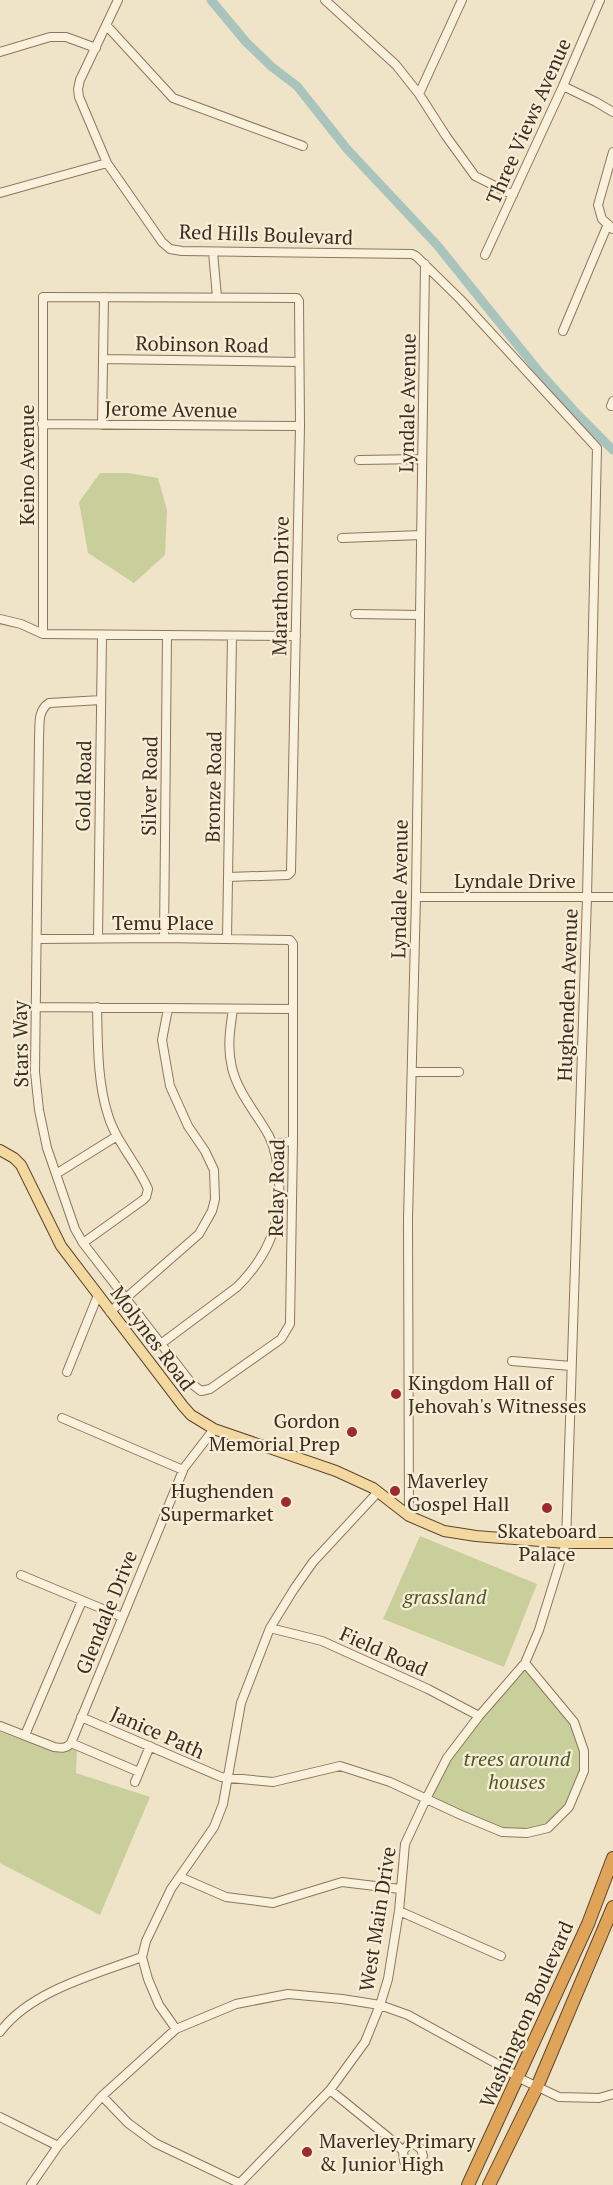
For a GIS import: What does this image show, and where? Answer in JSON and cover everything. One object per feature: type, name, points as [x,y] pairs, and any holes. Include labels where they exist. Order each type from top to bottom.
[{"type":"highway","name":"Washington Boulevard","points":[[468,2185],[588,1924],[613,1858]]},
{"type":"highway","name":"Washington Boulevard","points":[[489,2185],[537,2087],[613,1907]]},
{"type":"main road","name":"Molynes Road","points":[[0,1150],[21,1165],[62,1246],[110,1312],[183,1406],[214,1429],[336,1471],[378,1491],[409,1515],[444,1531],[566,1544],[613,1543]]},
{"type":"street","name":"Red Hills Boulevard","points":[[118,0],[80,80],[79,97],[107,163],[162,242],[170,249],[213,252],[412,254],[425,264]]},
{"type":"street","points":[[325,0],[396,65],[419,94],[475,176],[513,195]]},
{"type":"street","points":[[419,94],[462,0]]},
{"type":"street","name":"Three Views Avenue","points":[[485,255],[600,0]]},
{"type":"street","points":[[107,26],[173,98],[303,146]]},
{"type":"street","points":[[0,52],[50,37],[66,37],[96,48]]},
{"type":"street","points":[[563,86],[613,112]]},
{"type":"street","points":[[563,331],[610,227],[603,219],[598,205],[613,152]]},
{"type":"street","points":[[0,193],[107,163]]},
{"type":"street","points":[[213,252],[217,297]]},
{"type":"street","name":"Hughenden Avenue","points":[[425,264],[597,448],[587,897],[566,1544]]},
{"type":"street","name":"Lyndale Avenue","points":[[409,1515],[408,1219],[416,897],[425,264]]},
{"type":"street","name":"Keino Avenue","points":[[43,634],[43,297],[297,298]]},
{"type":"street","points":[[102,424],[105,297]]},
{"type":"street","name":"Marathon Drive","points":[[228,877],[290,874],[300,426],[299,301],[297,298]]},
{"type":"street","name":"Robinson Road","points":[[103,358],[299,362]]},
{"type":"street","name":"Jerome Avenue","points":[[42,424],[300,426]]},
{"type":"street","points":[[359,460],[422,459]]},
{"type":"street","points":[[342,538],[421,535]]},
{"type":"street","points":[[356,614],[420,615]]},
{"type":"street","points":[[0,619],[21,624],[43,634],[296,636]]},
{"type":"street","name":"Gold Road","points":[[98,938],[102,634]]},
{"type":"street","name":"Silver Road","points":[[164,938],[167,635]]},
{"type":"street","name":"Bronze Road","points":[[227,939],[232,636]]},
{"type":"street","name":"Stars Way","points":[[101,699],[50,703],[43,707],[40,716],[37,1095],[47,1148],[75,1229],[83,1243],[162,1342],[192,1384],[201,1391]]},
{"type":"street","name":"Lyndale Drive","points":[[416,897],[613,897]]},
{"type":"street","name":"Temu Place","points":[[37,939],[290,940]]},
{"type":"street","name":"Relay Road","points":[[201,1391],[210,1389],[281,1339],[288,1329],[293,1140],[293,944],[290,940]]},
{"type":"street","points":[[36,1007],[293,1009]]},
{"type":"street","points":[[83,1243],[143,1200],[148,1193],[146,1184],[117,1136],[108,1115],[103,1092],[97,1007]]},
{"type":"street","points":[[110,1312],[199,1234],[212,1211],[215,1199],[214,1170],[205,1151],[188,1126],[170,1086],[162,1040],[168,1009]]},
{"type":"street","points":[[162,1342],[237,1287],[255,1267],[274,1234],[278,1216],[278,1169],[273,1145],[237,1082],[233,1070],[229,1036],[233,1009]]},
{"type":"street","points":[[411,1072],[459,1072]]},
{"type":"street","points":[[56,1174],[117,1136]]},
{"type":"street","points":[[273,1145],[293,1140]]},
{"type":"street","points":[[274,1234],[291,1231]]},
{"type":"street","points":[[67,1372],[98,1295]]},
{"type":"street","points":[[512,1361],[571,1366]]},
{"type":"street","points":[[62,1418],[183,1470]]},
{"type":"street","name":"Glendale Drive","points":[[71,1743],[183,1470],[214,1429]]},
{"type":"street","points":[[176,2030],[159,2005],[148,1979],[142,1957],[146,1941],[171,1889],[213,1827],[223,1804],[224,1777],[241,1703],[270,1628],[313,1562],[378,1491]]},
{"type":"street","name":"West Main Drive","points":[[239,2184],[330,2090],[365,2042],[388,1979],[399,1911],[405,1844],[447,1758],[479,1716],[525,1663],[539,1630],[566,1544]]},
{"type":"street","points":[[21,1575],[122,1617]]},
{"type":"street","points":[[25,1735],[82,1600]]},
{"type":"street","name":"Field Road","points":[[270,1628],[322,1641],[428,1689],[479,1716]]},
{"type":"street","name":"Janice Path","points":[[81,1717],[224,1777],[273,1782],[340,1766],[390,1782],[502,1832],[527,1833],[548,1828],[569,1807],[584,1771],[584,1751],[574,1722],[525,1663]]},
{"type":"street","points":[[0,1726],[61,1748],[71,1743],[139,1772]]},
{"type":"street","points":[[135,1782],[150,1746]]},
{"type":"street","points":[[180,1877],[226,1897],[273,1903],[342,1882],[400,1889]]},
{"type":"street","points":[[399,1911],[501,1956]]},
{"type":"street","points":[[0,2032],[21,2009],[64,1986],[142,1957]]},
{"type":"street","points":[[31,2185],[58,2146],[102,2096],[176,2030],[236,2004],[288,1994],[380,2005],[408,2014],[519,2078],[559,2097],[599,2098],[613,2094]]},
{"type":"street","points":[[330,2090],[403,2151]]},
{"type":"street","points":[[102,2096],[128,2123],[156,2143],[239,2184]]},
{"type":"street","points":[[0,2117],[58,2146]]},
{"type":"green space","points":[[100,473],[128,473],[158,478],[167,510],[165,555],[134,583],[88,553],[79,502]]},
{"type":"green space","name":"grassland","points":[[420,1536],[537,1584],[504,1667],[383,1619]]},
{"type":"green space","name":"trees around houses","points":[[525,1663],[574,1722],[584,1771],[569,1807],[548,1828],[502,1832],[428,1797],[447,1758]]},
{"type":"green space","points":[[0,1732],[60,1753],[70,1749],[77,1750],[76,1773],[150,1797],[100,1915],[0,1863]]},
{"type":"waterway","points":[[211,0],[246,42],[272,67],[297,86],[347,149],[437,245],[541,374],[613,450]]},
{"type":"place","name":"Kingdom Hall of Jehovah's Witnesses","points":[[396,1394]]},
{"type":"place","name":"Gordon Memorial Prep","points":[[352,1432]]},
{"type":"place","name":"Maverley Gospel Hall","points":[[395,1491]]},
{"type":"place","name":"Hughenden Supermarket","points":[[286,1502]]},
{"type":"place","name":"Skateboard Palace","points":[[547,1508]]},
{"type":"place","name":"Maverley Primary & Junior High","points":[[307,2152]]}]
